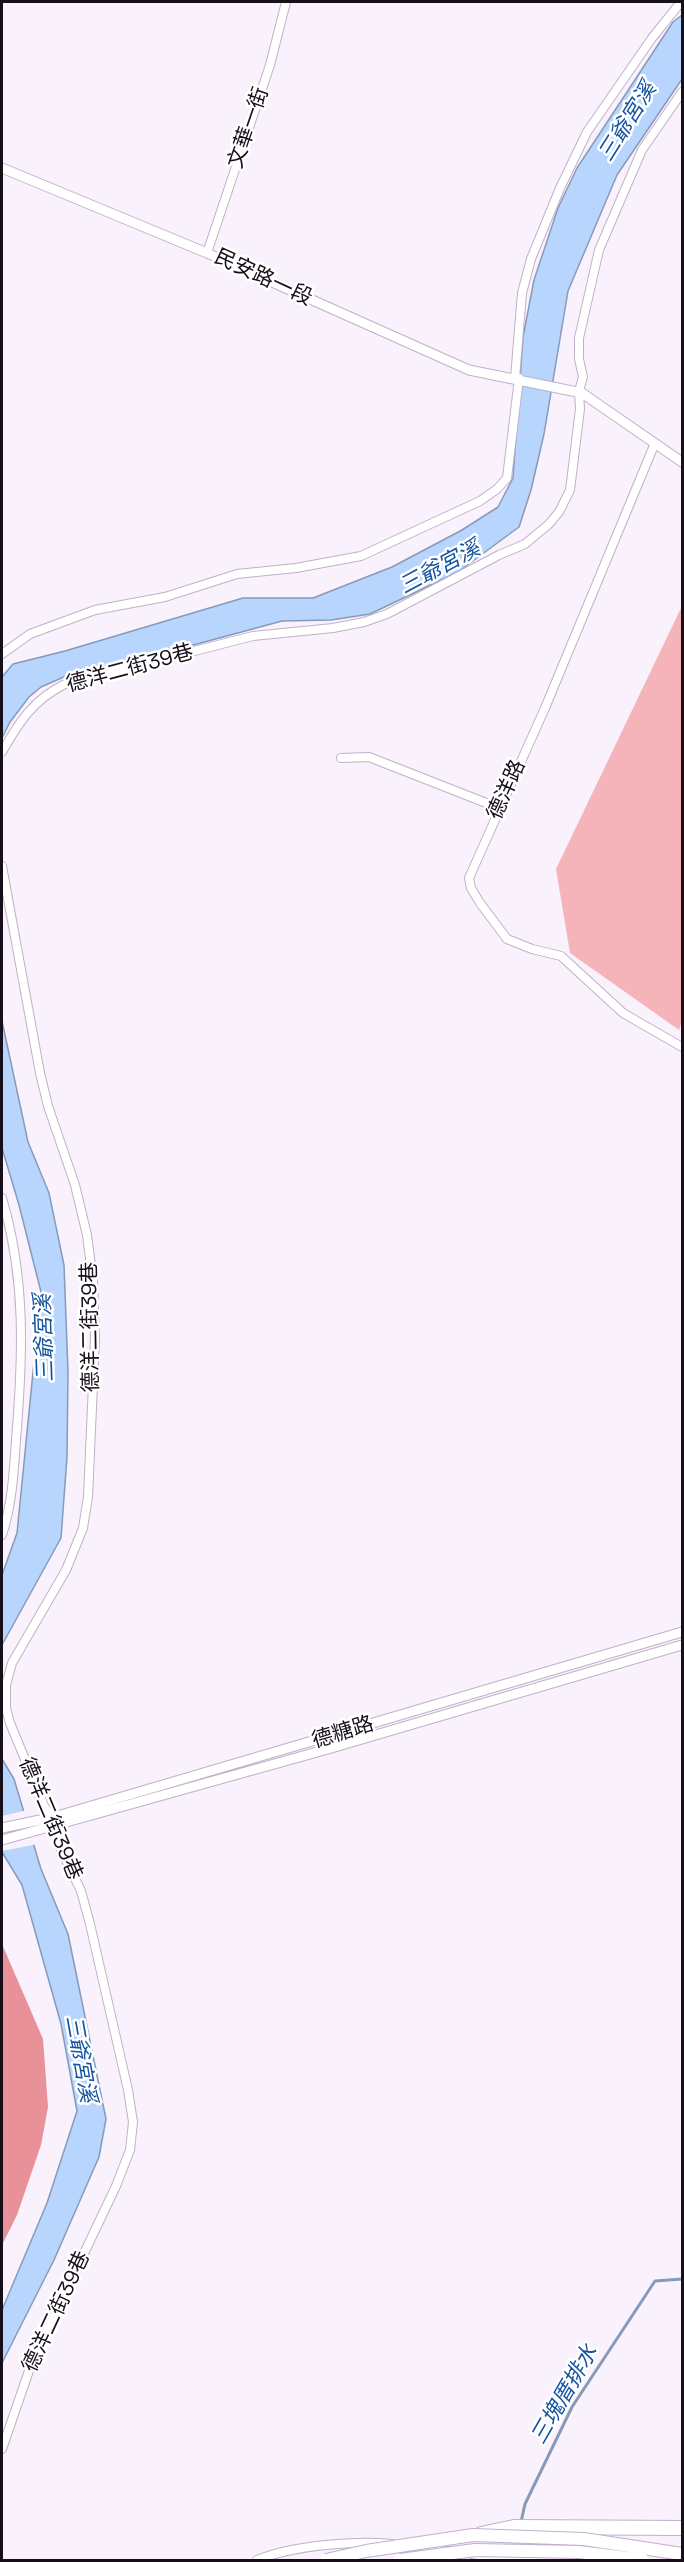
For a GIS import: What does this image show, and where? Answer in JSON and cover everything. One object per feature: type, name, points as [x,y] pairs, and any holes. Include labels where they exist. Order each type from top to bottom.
[{"type":"highway","points":[[326,2560],[366,2551],[514,2527],[682,2528]]},
{"type":"highway","points":[[473,2535],[584,2539],[682,2554]]},
{"type":"highway","points":[[400,2560],[475,2550],[579,2552],[643,2560]]},
{"type":"highway","points":[[475,2550],[553,2560]]},
{"type":"street","name":"文華一街","points":[[207,253],[270,65],[286,2]]},
{"type":"street","points":[[2,654],[30,634],[98,609],[165,597],[237,574],[296,568],[361,556],[480,501],[497,489],[507,478],[520,379],[522,293],[531,259],[560,188],[587,132],[652,38],[681,2]]},
{"type":"street","name":"德洋二街39巷","points":[[2,752],[22,718],[40,698],[65,684],[253,636],[333,628],[364,622],[387,614],[530,540],[559,512],[570,490],[580,409],[577,391],[583,377],[579,359],[579,338],[599,250],[642,150],[682,92]]},
{"type":"street","name":"民安路一段","points":[[2,168],[207,253],[469,370],[577,391]]},
{"type":"street","points":[[577,391],[682,462]]},
{"type":"street","name":"德洋路","points":[[656,443],[545,708],[469,878],[480,903],[507,939],[532,949],[561,956],[623,1013],[682,1047]]},
{"type":"street","points":[[341,758],[369,757],[500,808]]},
{"type":"street","name":"德洋二街39巷","points":[[2,866],[38,1063],[48,1106],[75,1185],[87,1235],[93,1281],[94,1370],[88,1497],[83,1528],[66,1570],[12,1663],[6,1685],[6,1708],[15,1738],[57,1841],[81,1892],[128,2090],[133,2122],[130,2150],[116,2186],[31,2365],[2,2449]]},
{"type":"street","points":[[2,1198],[15,1248],[22,1302],[15,1455],[8,1513],[2,1535]]},
{"type":"street","name":"德糖路","points":[[2,1840],[51,1822],[682,1632]]},
{"type":"street","name":"德糖路","points":[[2,1828],[51,1822],[328,1749],[682,1644]]},
{"type":"street","points":[[257,2560],[275,2553],[368,2541],[509,2560]]},
{"type":"shaded area","points":[[682,606],[682,1021],[679,1030],[570,953],[556,869]]},
{"type":"shaded area","points":[[2,1944],[43,2039],[48,2107],[41,2145],[17,2215],[2,2245]]},
{"type":"water","name":"三爺宮溪","points":[[682,15],[682,79],[617,175],[568,291],[544,434],[531,490],[519,527],[458,572],[370,614],[331,620],[282,621],[127,663],[92,668],[66,676],[41,687],[29,697],[10,722],[2,738],[2,677],[13,664],[65,651],[243,598],[313,598],[392,567],[462,530],[498,507],[513,478],[523,337],[534,280],[558,208],[577,168],[673,22]]},
{"type":"water","name":"三爺宮溪","points":[[2,1021],[28,1142],[49,1193],[64,1265],[68,1372],[67,1457],[61,1538],[2,1645],[2,1575],[17,1533],[41,1292],[2,1148]]},
{"type":"water","name":"三爺宮溪","points":[[2,1759],[14,1779],[41,1869],[68,1934],[106,2119],[99,2157],[54,2260],[2,2363],[2,2310],[47,2203],[77,2111],[61,2024],[22,1885],[2,1852]]},
{"type":"pier","points":[[28,1810],[38,1844],[2,1851],[2,1816]]},
{"type":"waterway","name":"三塊厝排水","points":[[521,2522],[525,2504],[572,2407],[655,2281],[682,2279]]}]
